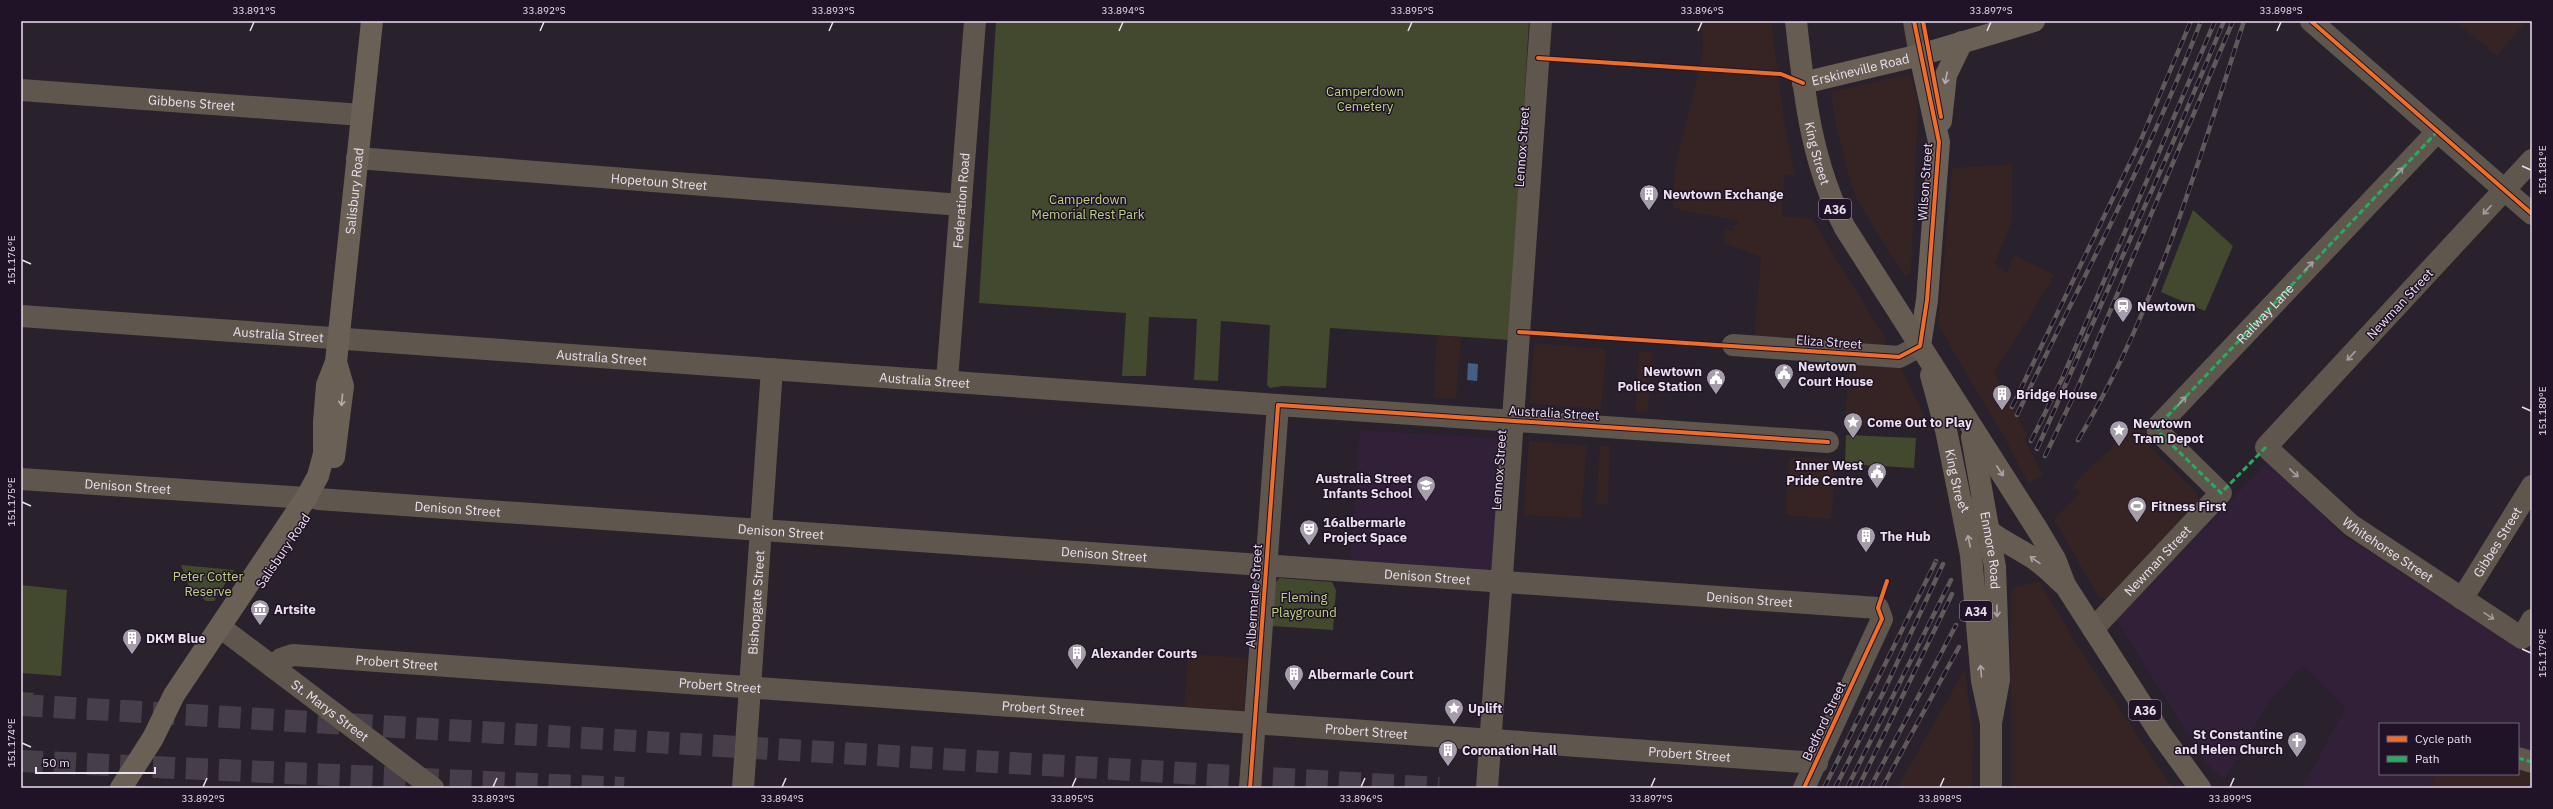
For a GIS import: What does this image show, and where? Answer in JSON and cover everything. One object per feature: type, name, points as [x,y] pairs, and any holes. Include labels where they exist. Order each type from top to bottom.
[{"type":"highway","name":"King Street","points":[[1796,21],[1803,83],[1819,164],[1829,196],[1845,228],[2039,532],[2055,559],[2065,585],[2185,770],[2200,788]]},
{"type":"highway","name":"King Street","points":[[1922,350],[1946,430],[1960,499],[1964,509],[1974,520],[2038,561],[2065,585]]},
{"type":"highway","name":"Enmore Road","points":[[1971,426],[1995,567],[1999,680],[1991,723],[1991,788]]},
{"type":"highway","name":"Enmore Road","points":[[1960,499],[1971,555],[1982,681],[1991,723]]},
{"type":"main road","name":"Salisbury Road","points":[[152,738],[173,717],[228,633],[312,499],[324,454],[324,422],[327,385],[336,362],[372,21]]},
{"type":"main road","name":"Erskineville Road","points":[[1803,83],[1920,55],[2034,21]]},
{"type":"main road","points":[[1939,142],[1946,75],[1962,42]]},
{"type":"main road","name":"Wilson Street","points":[[1920,55],[1939,142],[1922,350]]},
{"type":"main road","name":"Salisbury Road","points":[[121,788],[152,738],[174,695],[312,499]]},
{"type":"street","name":"Federation Road","points":[[947,380],[975,21]]},
{"type":"street","name":"Lennox Street","points":[[1487,788],[1541,21]]},
{"type":"street","name":"Wilson Street","points":[[1914,21],[1920,55]]},
{"type":"street","points":[[2311,21],[2436,133],[2532,214]]},
{"type":"street","name":"Gibbens Street","points":[[21,90],[362,115]]},
{"type":"street","name":"Railway Lane","points":[[2221,493],[2158,431],[2158,426],[2436,133]]},
{"type":"street","name":"Hopetoun Street","points":[[358,158],[961,205]]},
{"type":"street","name":"Newman Street","points":[[2266,447],[2505,192],[2532,160]]},
{"type":"street","name":"Australia Street","points":[[21,316],[947,380],[1278,405],[1355,408],[1513,421],[1828,442]]},
{"type":"street","name":"Eliza Street","points":[[1733,345],[1899,358],[1922,350]]},
{"type":"street","name":"Bishopgate Street","points":[[743,788],[772,369]]},
{"type":"street","name":"Albermarle Street","points":[[1250,788],[1278,405]]},
{"type":"street","name":"Whitehorse Street","points":[[2266,447],[2351,525],[2462,599],[2527,629]]},
{"type":"street","name":"Denison Street","points":[[21,479],[761,530],[1266,567],[1502,581],[1865,606],[1878,608],[1882,619]]},
{"type":"street","name":"Gibbes Street","points":[[2462,599],[2532,486]]},
{"type":"street","name":"Newman Street","points":[[2093,629],[2221,493]]},
{"type":"street","name":"Bedford Street","points":[[1804,788],[1817,763],[1882,619]]},
{"type":"street","name":"St. Marys Street","points":[[228,633],[272,667],[410,781],[433,788]]},
{"type":"street","name":"Probert Street","points":[[272,667],[281,659],[293,655],[1817,763]]},
{"type":"street","points":[[2519,758],[2532,762]]},
{"type":"shaded area","points":[[1700,21],[1771,21],[1785,126],[1795,175],[1784,175],[1782,216],[1812,219],[1886,340],[1885,347],[1754,337],[1761,257],[1724,243],[1725,229],[1733,230],[1733,225],[1739,225],[1739,221],[1673,208],[1675,165],[1702,58],[1703,39]]},
{"type":"shaded area","points":[[2455,21],[2526,21],[2497,56]]},
{"type":"shaded area","points":[[1910,74],[1918,101],[1911,273],[1905,276],[1858,202],[1850,182],[1835,122],[1831,92]]},
{"type":"shaded area","points":[[2012,164],[2012,220],[1995,263],[2007,273],[2014,255],[2055,275],[1994,373],[2028,436],[2024,438],[2043,475],[2028,484],[2009,446],[1938,325],[1952,168]]},
{"type":"shaded area","points":[[1437,335],[1461,337],[1456,398],[1433,398]]},
{"type":"shaded area","points":[[1534,343],[1606,349],[1601,409],[1529,403]]},
{"type":"shaded area","points":[[1639,351],[1652,352],[1648,412],[1635,411]]},
{"type":"shaded area","points":[[1850,362],[1900,365],[1931,430],[1844,425]]},
{"type":"shaded area","points":[[2142,418],[2153,428],[2150,447],[2197,493],[2198,501],[2106,599],[2099,598],[2054,519],[2080,493],[2072,486]]},
{"type":"shaded area","name":"Australia Street Infants School","points":[[1360,430],[1496,438],[1503,444],[1493,571],[1350,560]]},
{"type":"shaded area","points":[[1529,441],[1587,445],[1581,518],[1524,515]]},
{"type":"shaded area","points":[[1600,446],[1610,446],[1608,505],[1596,504]]},
{"type":"shaded area","points":[[1789,457],[1837,459],[1831,519],[1785,515]]},
{"type":"shaded area","points":[[2268,462],[2345,536],[2525,652],[2532,641],[2532,759],[2519,755],[2519,723],[2379,723],[2379,775],[2435,775],[2430,788],[2302,788],[2345,708],[2302,666],[2267,705],[2224,780],[2206,763],[2116,620]]},
{"type":"shaded area","points":[[2039,581],[2078,646],[2173,788],[2011,788],[2011,589]]},
{"type":"shaded area","points":[[1188,654],[1247,658],[1244,711],[1184,707]]},
{"type":"shaded area","points":[[1965,669],[1973,738],[1972,788],[1897,788]]},
{"type":"shaded area","points":[[2519,758],[2532,762],[2532,788],[2430,788],[2435,775],[2519,775]]},
{"type":"green space","name":"Camperdown Memorial Rest Park","points":[[996,21],[1529,21],[1510,340],[1330,328],[1326,388],[1283,386],[1270,388],[1267,385],[1270,325],[1221,321],[1218,381],[1194,380],[1197,319],[1149,317],[1146,376],[1122,376],[1126,313],[979,303]]},
{"type":"green space","points":[[2193,210],[2233,246],[2205,311],[2161,292]]},
{"type":"green space","points":[[1846,435],[1916,438],[1914,468],[1845,464]]},
{"type":"green space","name":"Peter Cotter Reserve","points":[[181,565],[234,570],[214,601],[206,601],[189,587]]},
{"type":"green space","name":"Fleming Playground","points":[[1279,578],[1332,582],[1336,590],[1333,630],[1272,626],[1275,584]]},
{"type":"green space","points":[[21,585],[67,590],[61,676],[21,673]]},
{"type":"green space","points":[[21,692],[34,693],[21,713]]},
{"type":"water","points":[[1468,363],[1478,364],[1477,381],[1467,380]]},
{"type":"tunnel","points":[[21,705],[1439,788]]},
{"type":"tunnel","points":[[21,761],[624,788]]},
{"type":"railway","points":[[2012,407],[2140,142],[2191,21]]},
{"type":"railway","points":[[2017,415],[2113,220],[2159,122],[2201,21]]},
{"type":"railway","points":[[2031,441],[2062,379],[2215,21]]},
{"type":"railway","points":[[2037,449],[2168,154],[2224,21]]},
{"type":"railway","points":[[2045,456],[2078,387],[2233,21]]},
{"type":"railway","points":[[2078,440],[2106,391],[2153,288],[2192,182],[2244,21]]},
{"type":"railway","points":[[1824,788],[1936,561]]},
{"type":"railway","points":[[1835,788],[1883,693],[1943,564]]},
{"type":"railway","points":[[1847,788],[1951,580]]},
{"type":"railway","points":[[1858,788],[1952,594]]},
{"type":"railway","points":[[1870,788],[1956,625]]},
{"type":"railway","points":[[1882,788],[1959,647]]},
{"type":"marked path","points":[[2266,447],[2221,493],[2158,431],[2158,426],[2436,133]]},
{"type":"marked path","points":[[2519,758],[2532,762]]},
{"type":"cycle path","points":[[1519,332],[1899,357],[1920,346],[1927,300],[1939,142],[1914,21]]},
{"type":"cycle path","points":[[1923,21],[1941,117]]},
{"type":"cycle path","points":[[2311,21],[2532,214]]},
{"type":"cycle path","points":[[1538,58],[1781,74],[1803,83]]},
{"type":"cycle path","points":[[1250,788],[1278,405],[1828,442]]},
{"type":"cycle path","points":[[1804,788],[1882,619],[1878,608],[1887,581]]},
{"type":"place","name":"Newtown Exchange","points":[[1649,211]]},
{"type":"place","name":"Newtown","points":[[2123,323]]},
{"type":"place","name":"Newtown Court House","points":[[1784,390]]},
{"type":"place","name":"Newtown Police Station","points":[[1716,395]]},
{"type":"place","name":"Bridge House","points":[[2002,411]]},
{"type":"place","name":"Come Out to Play","points":[[1853,439]]},
{"type":"place","name":"Newtown Tram Depot","points":[[2119,447]]},
{"type":"place","name":"Inner West Pride Centre","points":[[1877,489]]},
{"type":"place","name":"Australia Street Infants School","points":[[1426,502]]},
{"type":"place","name":"Fitness First","points":[[2137,523]]},
{"type":"place","name":"16albermarle Project Space","points":[[1309,546]]},
{"type":"place","name":"The Hub","points":[[1866,553]]},
{"type":"place","name":"Artsite","points":[[260,626]]},
{"type":"place","name":"DKM Blue","points":[[132,655]]},
{"type":"place","name":"Alexander Courts","points":[[1077,670]]},
{"type":"place","name":"Albermarle Court","points":[[1294,691]]},
{"type":"place","name":"Uplift","points":[[1454,725]]},
{"type":"place","name":"St Constantine and Helen Church","points":[[2297,758]]},
{"type":"place","name":"Coronation Hall","points":[[1448,767]]},
{"type":"park label","name":"Camperdown Cemetery","points":[[1365,98]]}]
